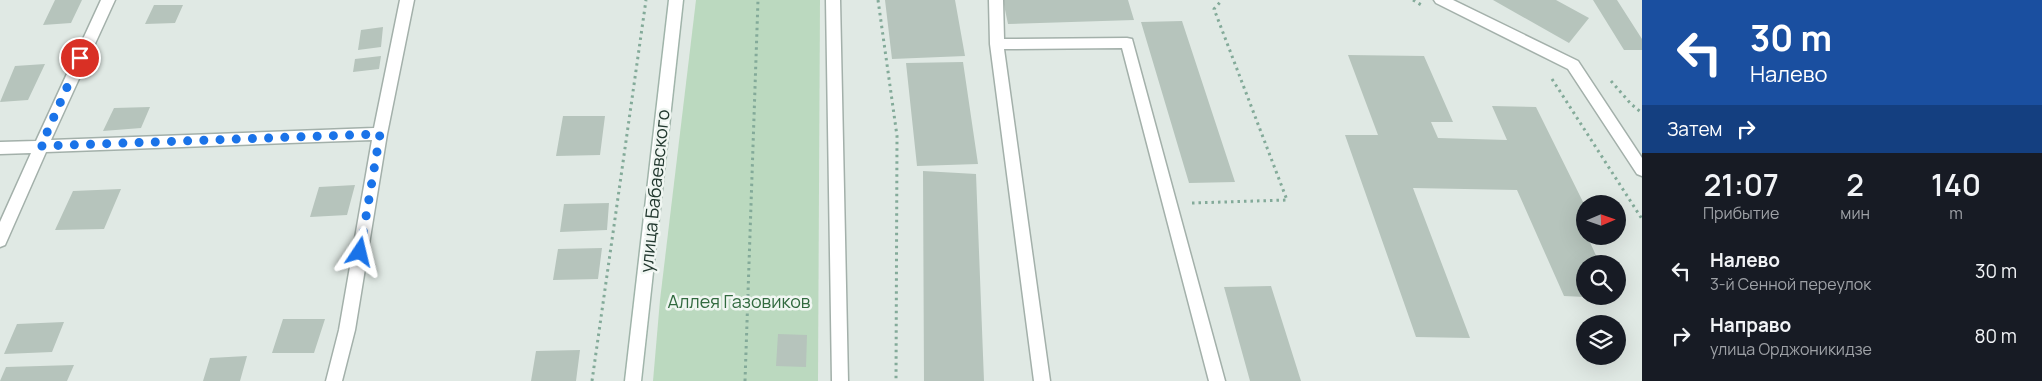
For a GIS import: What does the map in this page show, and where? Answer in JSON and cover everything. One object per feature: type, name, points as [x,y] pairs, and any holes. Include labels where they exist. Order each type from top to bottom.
[{"type":"street","points":[[0,240],[108,0]]},
{"type":"street","points":[[334,381],[347,330],[380,134],[407,0]]},
{"type":"street","name":"улица Бабаевского","points":[[633,381],[676,0]]},
{"type":"street","points":[[833,0],[840,381]]},
{"type":"street","points":[[996,0],[997,44],[1042,381]]},
{"type":"street","points":[[1440,0],[1573,65],[1642,170]]},
{"type":"street","points":[[997,44],[1127,43],[1217,381]]},
{"type":"street","points":[[0,148],[380,134]]},
{"type":"path","points":[[592,381],[646,0]]},
{"type":"path","points":[[745,381],[758,0]]},
{"type":"path","points":[[878,0],[897,136],[896,381]]},
{"type":"path","points":[[1187,204],[1287,200],[1214,9],[1222,0]]},
{"type":"path","points":[[1413,0],[1425,8]]},
{"type":"path","points":[[1546,75],[1554,80],[1642,219]]},
{"type":"green space","name":"Аллея Газовиков","points":[[696,0],[820,0],[818,381],[653,381],[660,300]]},
{"type":"building","points":[[55,0],[82,0],[71,23],[43,25]]},
{"type":"building","points":[[885,0],[955,0],[965,56],[892,59]]},
{"type":"building","points":[[1003,0],[1128,0],[1134,20],[1008,24]]},
{"type":"building","points":[[1493,0],[1556,0],[1589,18],[1569,43]]},
{"type":"building","points":[[1593,0],[1617,0],[1642,39],[1642,50],[1624,50]]},
{"type":"building","points":[[154,5],[183,5],[175,23],[145,24]]},
{"type":"building","points":[[1182,21],[1235,182],[1189,183],[1141,22]]},
{"type":"building","points":[[383,27],[381,47],[358,50],[361,30]]},
{"type":"building","points":[[1348,55],[1424,56],[1453,122],[1431,122],[1438,138],[1507,140],[1492,106],[1536,107],[1580,195],[1576,195],[1576,245],[1591,245],[1596,255],[1576,255],[1576,297],[1564,296],[1517,190],[1413,188],[1470,338],[1416,337],[1345,135],[1378,135]]},
{"type":"building","points":[[381,56],[379,69],[353,72],[355,59]]},
{"type":"building","points":[[963,62],[978,164],[917,166],[906,63]]},
{"type":"building","points":[[45,64],[28,100],[0,102],[15,66]]},
{"type":"building","points":[[150,107],[141,128],[103,131],[114,108]]},
{"type":"building","points":[[563,116],[605,116],[600,155],[556,156]]},
{"type":"building","points":[[923,171],[976,174],[984,381],[924,381]]},
{"type":"building","points":[[355,185],[347,215],[310,217],[319,187]]},
{"type":"building","points":[[121,189],[104,229],[55,230],[73,191]]},
{"type":"building","points":[[609,203],[607,230],[560,232],[564,204]]},
{"type":"building","points":[[602,248],[598,279],[553,280],[558,249]]},
{"type":"building","points":[[1271,286],[1301,381],[1250,381],[1224,287]]},
{"type":"building","points":[[283,319],[325,319],[314,353],[272,353]]},
{"type":"building","points":[[64,322],[52,352],[4,354],[17,324]]},
{"type":"building","points":[[778,334],[807,335],[806,367],[776,366]]},
{"type":"building","points":[[580,350],[576,381],[531,381],[536,351]]},
{"type":"building","points":[[247,356],[240,381],[203,381],[210,358]]},
{"type":"building","points":[[74,365],[67,381],[0,381],[6,367]]},
{"type":"route","points":[[80,58],[41,146],[380,134],[360,252]]}]
